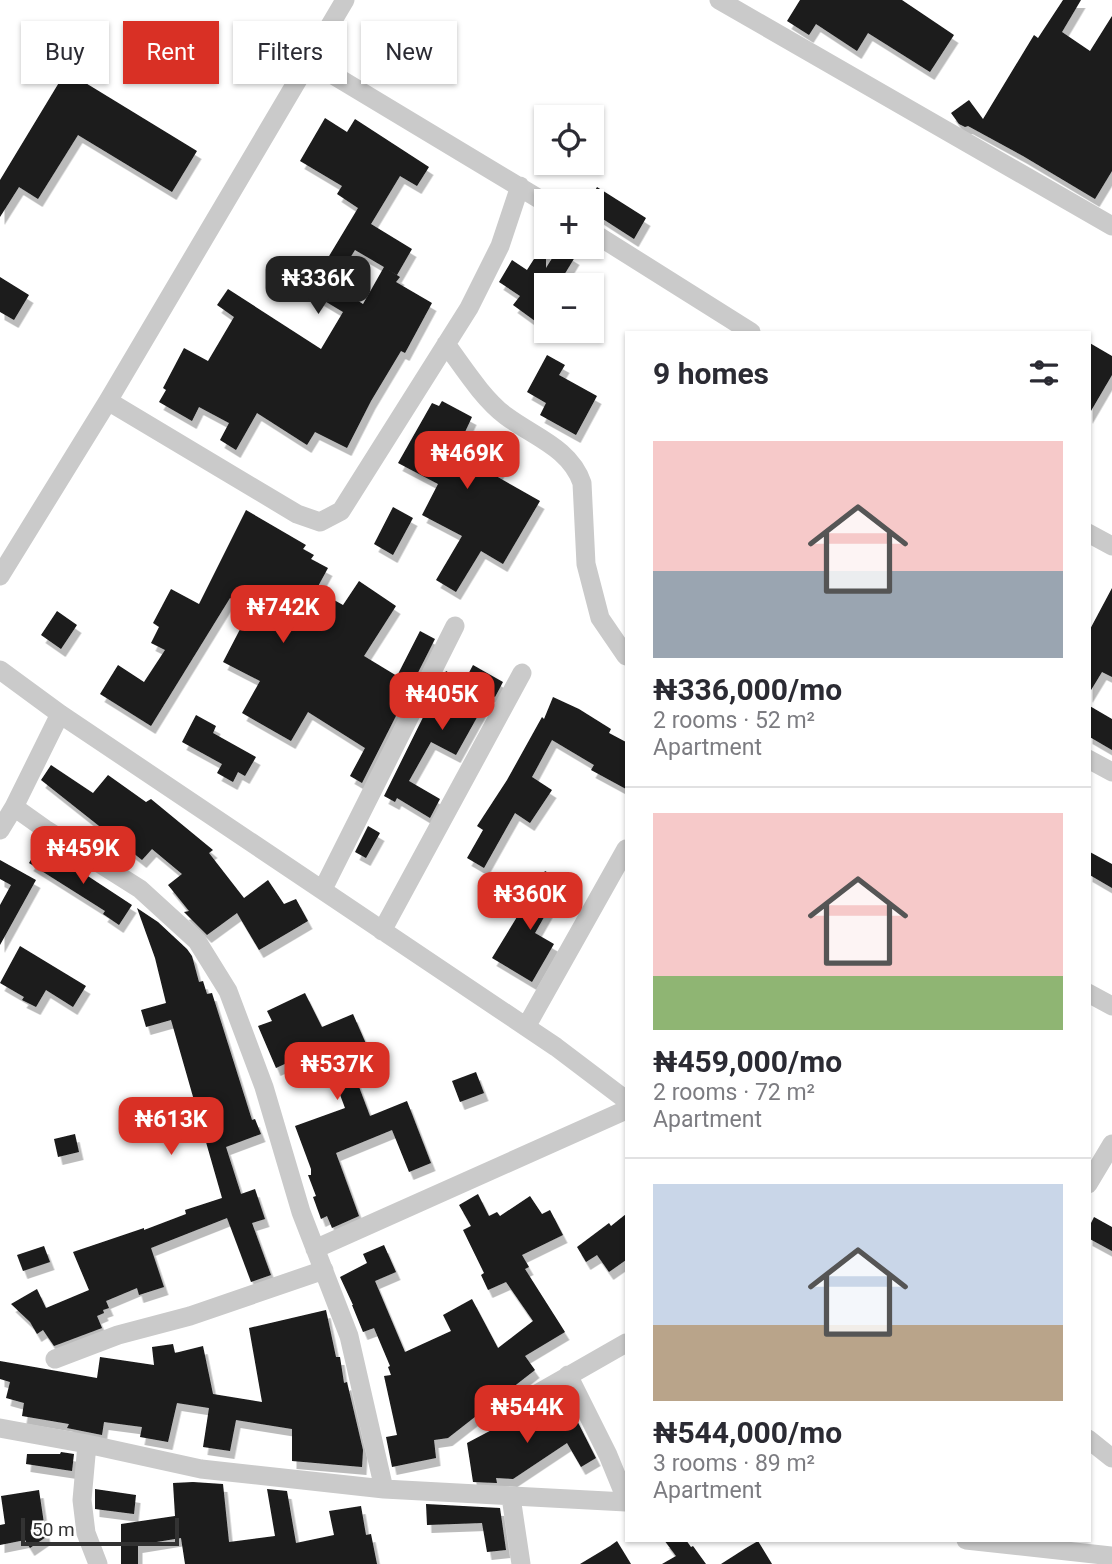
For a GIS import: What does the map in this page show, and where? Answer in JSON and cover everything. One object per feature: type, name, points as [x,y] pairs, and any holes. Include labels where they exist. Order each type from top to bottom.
[{"type":"street","points":[[333,21],[345,0]]},
{"type":"street","points":[[719,0],[1112,226]]},
{"type":"street","points":[[347,83],[534,195]]},
{"type":"street","points":[[0,576],[108,401],[296,84]]},
{"type":"street","points":[[108,401],[297,514],[320,522],[341,511],[469,308],[499,246],[520,186]]},
{"type":"street","points":[[604,240],[749,331]]},
{"type":"street","points":[[446,344],[475,383],[504,415],[547,441],[578,472],[582,484],[586,564],[600,618],[625,655]]},
{"type":"street","points":[[1091,535],[1112,546]]},
{"type":"street","points":[[323,889],[456,626]]},
{"type":"street","points":[[0,670],[60,714],[526,1027],[625,1099]]},
{"type":"street","points":[[382,931],[522,673]]},
{"type":"street","points":[[0,830],[60,714]]},
{"type":"street","points":[[1091,761],[1112,772]]},
{"type":"street","points":[[14,807],[45,830],[140,889],[197,941],[228,991],[264,1087],[301,1212],[349,1336],[384,1489]]},
{"type":"street","points":[[526,1027],[625,851]]},
{"type":"street","points":[[1091,995],[1112,1006]]},
{"type":"street","points":[[315,1249],[625,1110]]},
{"type":"street","points":[[1091,1179],[1112,1144]]},
{"type":"street","points":[[55,1359],[118,1335],[190,1316],[324,1270]]},
{"type":"street","points":[[521,1403],[625,1344]]},
{"type":"street","points":[[568,1375],[608,1455],[625,1498]]},
{"type":"street","points":[[0,1428],[201,1469],[384,1489],[625,1501]]},
{"type":"street","points":[[1091,1441],[1112,1458]]},
{"type":"street","points":[[87,1444],[82,1500],[86,1533],[98,1564]]},
{"type":"street","points":[[511,1497],[521,1564]]},
{"type":"street","points":[[984,1542],[1112,1556]]},
{"type":"building","points":[[800,0],[902,0],[954,35],[930,72],[868,33],[857,51],[816,24],[809,35],[787,21]]},
{"type":"building","points":[[1063,0],[1081,0],[1062,32],[1090,51],[1112,16],[1112,171],[1095,199],[1023,156],[968,126],[959,124],[951,113],[969,100],[983,119],[1034,35],[1038,38]]},
{"type":"building","points":[[58,84],[87,84],[197,151],[172,192],[78,135],[38,199],[19,187],[0,217],[0,180]]},
{"type":"building","points":[[325,118],[347,132],[355,119],[429,167],[417,186],[400,176],[371,224],[412,249],[397,275],[387,269],[400,277],[396,282],[432,303],[405,353],[401,351],[371,401],[347,448],[315,432],[307,445],[257,413],[236,450],[220,440],[229,423],[199,407],[192,421],[159,402],[166,390],[163,388],[184,348],[208,361],[234,317],[217,305],[228,289],[321,349],[343,312],[308,291],[358,208],[337,194],[342,186],[300,161]],"holes":[[[355,250],[384,267],[363,304],[333,285]]]},
{"type":"building","points":[[604,191],[646,218],[634,239],[604,220]]},
{"type":"building","points":[[534,259],[546,259],[546,268],[552,259],[574,259],[565,273],[534,273],[534,320],[513,305],[520,296],[499,282],[512,260],[527,270]]},
{"type":"building","points":[[0,277],[29,295],[14,320],[0,312]]},
{"type":"building","points":[[1091,344],[1112,356],[1112,375],[1091,411]]},
{"type":"building","points":[[547,355],[565,365],[559,375],[597,396],[576,435],[540,415],[546,403],[527,392]]},
{"type":"building","points":[[442,401],[472,417],[465,432],[507,456],[496,476],[540,501],[503,564],[481,551],[456,592],[436,580],[462,536],[422,515],[438,484],[398,463],[432,403],[439,406]]},
{"type":"building","points":[[393,507],[413,518],[393,555],[374,544]]},
{"type":"building","points":[[246,510],[306,545],[303,549],[314,555],[311,559],[328,568],[316,590],[343,605],[359,581],[396,606],[364,656],[397,676],[420,631],[435,639],[362,783],[350,776],[365,748],[308,712],[291,741],[242,713],[260,681],[223,662],[250,610],[230,598],[151,726],[100,694],[118,665],[144,682],[165,650],[151,643],[159,627],[153,623],[171,589],[199,604]]},
{"type":"building","points":[[1112,588],[1112,677],[1102,672],[1091,690],[1091,627]]},
{"type":"building","points":[[57,611],[77,625],[61,649],[41,635]]},
{"type":"building","points":[[473,665],[503,682],[495,697],[490,694],[456,755],[431,742],[409,781],[440,799],[430,818],[397,798],[395,802],[384,796],[446,671],[464,682]]},
{"type":"building","points":[[553,697],[611,729],[609,733],[625,741],[625,788],[591,770],[594,765],[552,740],[532,777],[552,790],[530,823],[515,813],[484,868],[467,858],[483,830],[477,826],[507,780],[542,717],[544,719]]},
{"type":"building","points":[[1091,707],[1112,719],[1112,750],[1091,738]]},
{"type":"building","points":[[196,715],[216,726],[213,733],[256,757],[245,776],[238,772],[233,782],[217,773],[222,764],[182,742]]},
{"type":"building","points":[[51,765],[93,793],[108,775],[146,802],[151,799],[213,850],[209,853],[244,898],[268,880],[284,904],[296,899],[308,921],[259,950],[237,913],[207,935],[184,912],[189,911],[168,885],[182,874],[152,849],[142,860],[41,780]]},
{"type":"building","points":[[368,826],[380,833],[366,858],[355,852]]},
{"type":"building","points":[[38,848],[69,868],[71,865],[132,905],[119,925],[103,914],[105,911],[29,863]]},
{"type":"building","points":[[1091,853],[1112,864],[1112,888],[1091,876]]},
{"type":"building","points":[[0,860],[36,880],[0,945],[0,905],[11,885],[0,879]]},
{"type":"building","points":[[545,871],[564,882],[535,933],[554,944],[532,982],[492,958]]},
{"type":"building","points":[[137,908],[158,922],[187,949],[192,956],[199,982],[203,981],[207,994],[212,993],[252,1120],[255,1119],[261,1134],[226,1147],[241,1194],[255,1189],[265,1219],[252,1223],[271,1275],[251,1282],[227,1218],[151,1248],[164,1287],[139,1295],[137,1288],[106,1301],[109,1308],[97,1316],[102,1328],[54,1346],[43,1330],[37,1334],[30,1322],[11,1304],[37,1289],[46,1308],[89,1290],[73,1252],[144,1230],[186,1214],[185,1210],[222,1198],[171,1020],[146,1027],[141,1010],[166,1003],[155,958]]},
{"type":"building","points":[[20,946],[86,986],[73,1007],[46,990],[36,1007],[0,983]]},
{"type":"building","points":[[305,993],[322,1027],[353,1014],[374,1062],[353,1071],[370,1116],[407,1101],[431,1163],[409,1172],[392,1130],[336,1153],[359,1216],[332,1228],[327,1216],[321,1219],[313,1197],[316,1196],[308,1175],[311,1175],[311,1169],[295,1126],[345,1108],[330,1068],[322,1071],[313,1051],[276,1068],[258,1026],[272,1021],[267,1011]]},
{"type":"building","points":[[476,1072],[484,1093],[460,1102],[452,1081]]},
{"type":"building","points":[[75,1134],[79,1152],[58,1157],[54,1139]]},
{"type":"building","points":[[478,1194],[489,1216],[497,1212],[500,1216],[530,1196],[542,1214],[550,1210],[563,1235],[522,1255],[529,1267],[525,1269],[565,1332],[525,1356],[535,1370],[448,1438],[434,1440],[436,1458],[392,1467],[386,1437],[397,1435],[384,1376],[391,1375],[390,1366],[374,1328],[363,1332],[340,1277],[367,1263],[363,1254],[384,1245],[396,1272],[375,1281],[405,1352],[451,1331],[443,1315],[472,1299],[498,1348],[533,1321],[506,1282],[488,1290],[481,1275],[484,1273],[463,1230],[471,1226],[459,1205]]},
{"type":"building","points":[[625,1215],[625,1261],[609,1272],[597,1255],[586,1262],[577,1247],[609,1223],[611,1226]]},
{"type":"building","points":[[1094,1217],[1112,1227],[1112,1251],[1091,1240],[1091,1223]]},
{"type":"building","points":[[44,1246],[50,1262],[23,1271],[17,1255]]},
{"type":"building","points":[[326,1310],[336,1357],[340,1357],[344,1383],[347,1382],[363,1450],[362,1467],[292,1461],[292,1429],[236,1420],[230,1451],[203,1447],[209,1408],[177,1403],[168,1442],[140,1437],[142,1427],[104,1422],[102,1435],[67,1428],[69,1424],[22,1416],[24,1403],[6,1398],[10,1382],[0,1379],[0,1361],[97,1378],[100,1357],[154,1365],[152,1347],[173,1344],[175,1353],[203,1346],[213,1394],[262,1402],[249,1328]]},
{"type":"building","points":[[563,1393],[596,1458],[581,1467],[567,1443],[513,1479],[496,1478],[497,1483],[473,1482],[467,1443],[514,1418],[520,1428],[556,1412],[550,1401]]},
{"type":"building","points":[[27,1454],[74,1454],[72,1471],[26,1464]]},
{"type":"building","points":[[173,1483],[223,1484],[229,1542],[275,1536],[267,1489],[287,1491],[296,1543],[334,1535],[329,1511],[361,1506],[366,1535],[371,1534],[377,1564],[185,1564],[181,1538],[138,1545],[138,1564],[121,1564],[121,1524],[175,1516]]},
{"type":"building","points":[[95,1489],[136,1495],[134,1514],[95,1509]]},
{"type":"building","points":[[39,1490],[46,1537],[30,1548],[25,1540],[0,1545],[0,1525],[5,1524],[1,1496]]},
{"type":"building","points":[[426,1504],[500,1508],[506,1550],[487,1552],[482,1523],[427,1525]]},
{"type":"building","points":[[617,1541],[631,1564],[580,1564],[610,1546]]},
{"type":"building","points":[[666,1542],[687,1542],[706,1564],[662,1564],[676,1556]]},
{"type":"building","points":[[759,1542],[772,1564],[721,1564]]}]
